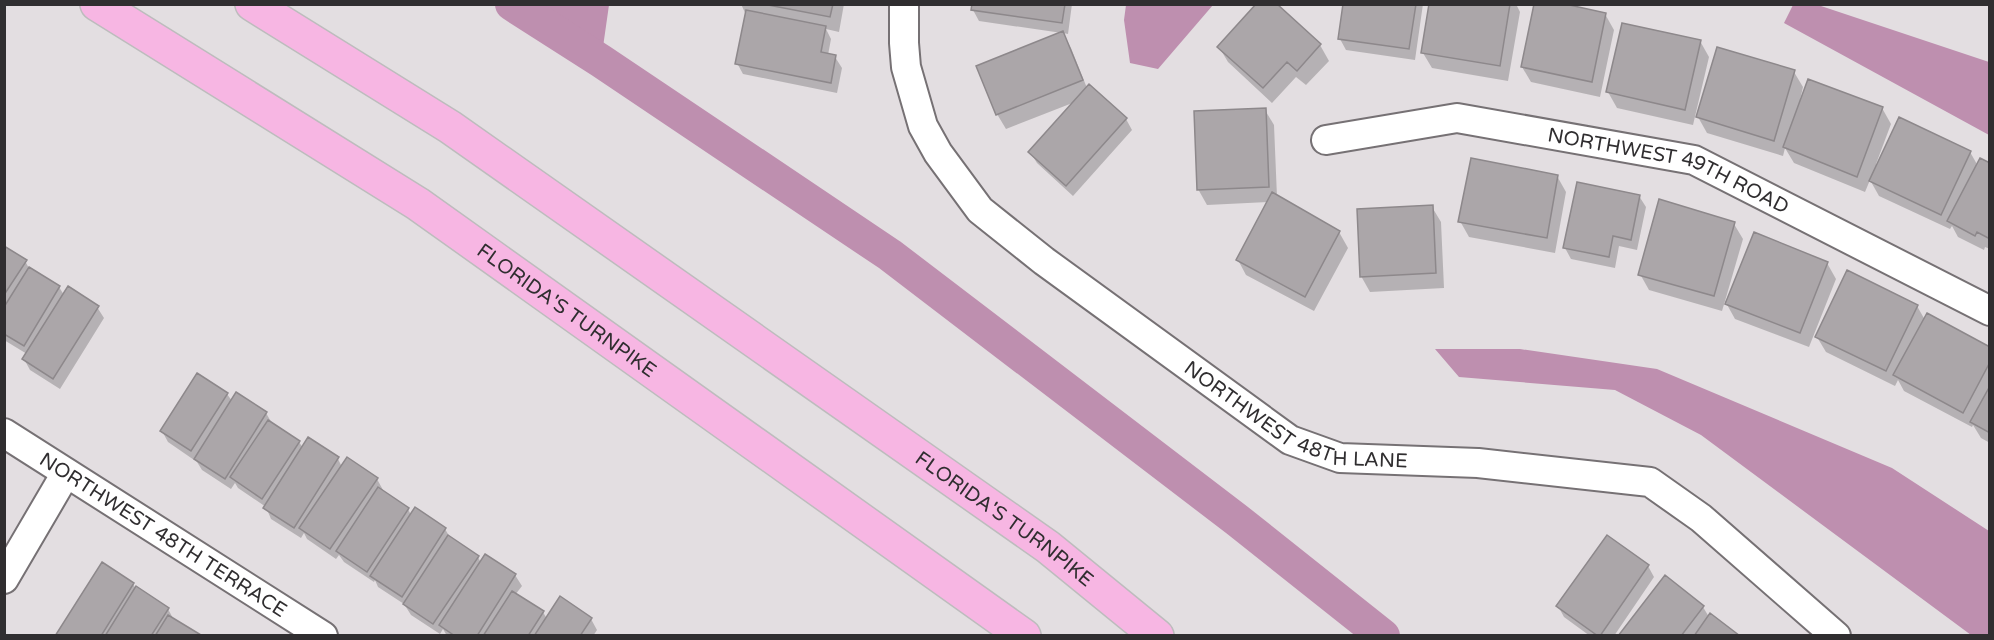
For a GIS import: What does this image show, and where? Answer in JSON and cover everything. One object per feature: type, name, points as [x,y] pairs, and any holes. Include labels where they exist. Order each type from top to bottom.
[{"type":"highway","name":"FLORIDA'S TURNPIKE","points":[[97,4],[418,204],[1024,636]]},
{"type":"highway","name":"FLORIDA'S TURNPIKE","points":[[252,4],[450,127],[1048,547],[1157,636]]},
{"type":"street","name":"NORTHWEST 48TH LANE","points":[[904,4],[906,67],[923,126],[938,153],[980,210],[1044,261],[1290,440],[1340,458],[1478,463],[1650,482],[1701,518],[1836,636]]},
{"type":"street","name":"NORTHWEST 49TH ROAD","points":[[1326,140],[1456,118],[1694,160],[1989,311]]},
{"type":"street","name":"NORTHWEST 48TH TERRACE","points":[[4,433],[323,636]]},
{"type":"street","points":[[4,579],[66,473]]},
{"type":"shaded area","points":[[1126,4],[1213,5],[1158,69],[1130,63],[1124,20]]},
{"type":"shaded area","points":[[512,5],[609,5],[601,61]]},
{"type":"shaded area","points":[[1793,5],[1818,5],[1989,62],[1989,135],[1784,23]]},
{"type":"shaded area","points":[[1435,349],[1520,349],[1657,369],[1892,468],[1989,531],[1989,635],[1971,635],[1701,435],[1615,390],[1459,377]]},
{"type":"building","points":[[763,4],[833,4],[830,17]]},
{"type":"building","points":[[972,4],[1065,4],[1062,23],[971,10]]},
{"type":"building","points":[[1256,4],[1277,4],[1321,44],[1297,71],[1287,62],[1263,88],[1217,47]]},
{"type":"building","points":[[1343,4],[1416,4],[1409,49],[1338,39]]},
{"type":"building","points":[[1429,4],[1510,4],[1500,66],[1421,53]]},
{"type":"building","points":[[1534,4],[1565,4],[1606,13],[1592,82],[1521,67]]},
{"type":"building","points":[[746,10],[826,26],[821,52],[836,55],[831,83],[735,64]]},
{"type":"building","points":[[1622,23],[1701,40],[1685,110],[1606,92]]},
{"type":"building","points":[[1063,31],[1083,80],[996,115],[976,66]]},
{"type":"building","points":[[1717,47],[1795,70],[1774,141],[1696,117]]},
{"type":"building","points":[[1808,79],[1883,107],[1857,177],[1783,147]]},
{"type":"building","points":[[1089,84],[1127,118],[1066,186],[1028,152]]},
{"type":"building","points":[[1266,108],[1269,187],[1197,190],[1194,111]]},
{"type":"building","points":[[1899,117],[1971,151],[1941,215],[1869,181]]},
{"type":"building","points":[[1471,158],[1558,175],[1547,238],[1458,222]]},
{"type":"building","points":[[1980,158],[1990,163],[1990,239],[1977,232],[1975,236],[1947,221]]},
{"type":"building","points":[[1577,182],[1640,195],[1631,240],[1613,236],[1609,257],[1563,248]]},
{"type":"building","points":[[1272,192],[1340,231],[1305,297],[1236,260]]},
{"type":"building","points":[[1659,199],[1735,222],[1714,296],[1638,275]]},
{"type":"building","points":[[1433,205],[1436,273],[1360,277],[1357,209]]},
{"type":"building","points":[[1754,232],[1828,262],[1800,333],[1725,304]]},
{"type":"building","points":[[4,246],[27,260],[4,295]]},
{"type":"building","points":[[29,267],[60,286],[24,346],[4,334],[4,307]]},
{"type":"building","points":[[1847,270],[1918,305],[1886,371],[1815,337]]},
{"type":"building","points":[[68,286],[99,306],[53,379],[22,359]]},
{"type":"building","points":[[1927,313],[1990,347],[1990,362],[1963,413],[1893,375]]},
{"type":"building","points":[[197,373],[228,393],[191,451],[160,431]]},
{"type":"building","points":[[1990,386],[1990,433],[1970,422]]},
{"type":"building","points":[[236,392],[267,412],[225,479],[194,459]]},
{"type":"building","points":[[268,420],[300,441],[262,499],[230,477]]},
{"type":"building","points":[[308,437],[339,457],[294,528],[263,508]]},
{"type":"building","points":[[347,457],[378,478],[330,549],[299,528]]},
{"type":"building","points":[[378,487],[409,508],[367,572],[336,551]]},
{"type":"building","points":[[415,507],[446,528],[402,597],[370,576]]},
{"type":"building","points":[[448,535],[479,556],[433,624],[403,604]]},
{"type":"building","points":[[1607,535],[1649,565],[1598,636],[1556,606]]},
{"type":"building","points":[[485,554],[516,574],[477,636],[455,636],[439,625]]},
{"type":"building","points":[[102,562],[134,583],[101,636],[55,636]]},
{"type":"building","points":[[1665,575],[1704,606],[1681,636],[1618,636]]},
{"type":"building","points":[[136,586],[169,608],[151,636],[105,636]]},
{"type":"building","points":[[512,591],[544,611],[528,636],[483,636]]},
{"type":"building","points":[[560,596],[592,618],[580,636],[534,636]]},
{"type":"building","points":[[1710,613],[1740,636],[1694,636]]},
{"type":"building","points":[[168,615],[201,635],[201,636],[155,636]]},
{"type":"waterway","points":[[512,4],[890,255],[1237,520],[1383,636]]}]
